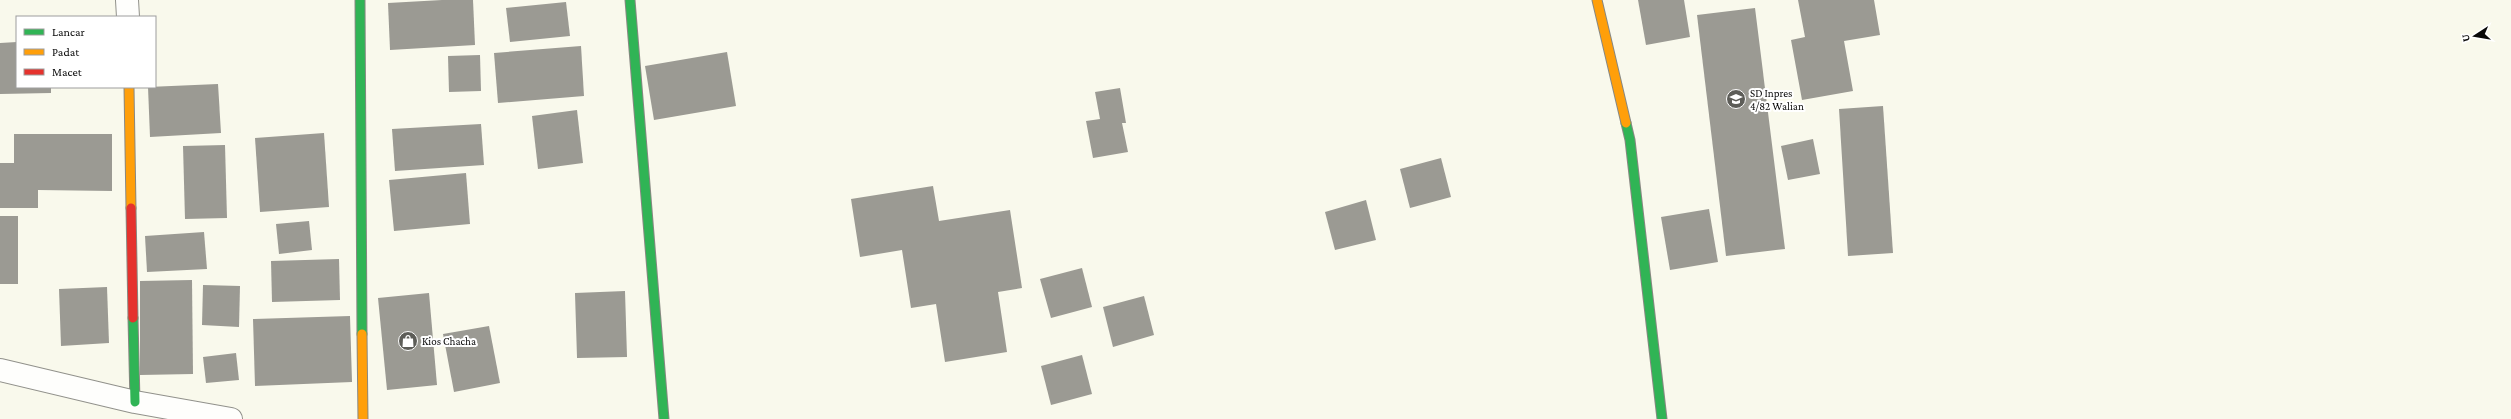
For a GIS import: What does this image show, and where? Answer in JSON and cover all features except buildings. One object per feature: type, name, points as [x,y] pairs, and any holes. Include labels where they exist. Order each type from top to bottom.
[{"type":"street","points":[[127,0],[128,16]]},
{"type":"street","points":[[360,0],[363,419]]},
{"type":"street","points":[[630,0],[664,419]]},
{"type":"street","points":[[1598,0],[1630,140],[1662,419]]},
{"type":"street","points":[[129,88],[135,402]]},
{"type":"street","points":[[0,370],[135,402],[231,419]]},
{"type":"traffic: fast","points":[[360,0],[362,334]]},
{"type":"traffic: fast","points":[[630,0],[664,419]]},
{"type":"traffic: fast","points":[[1626,123],[1630,140],[1662,419]]},
{"type":"traffic: fast","points":[[133,318],[135,402]]},
{"type":"traffic: slow","points":[[1597,0],[1626,123]]},
{"type":"traffic: slow","points":[[129,88],[131,208]]},
{"type":"traffic: slow","points":[[362,334],[363,419]]},
{"type":"traffic: jam","points":[[131,208],[133,318]]},
{"type":"place","name":"SD Inpres 4/82 Walian","points":[[1736,99]]},
{"type":"place","name":"Kios Chacha","points":[[408,341]]}]
